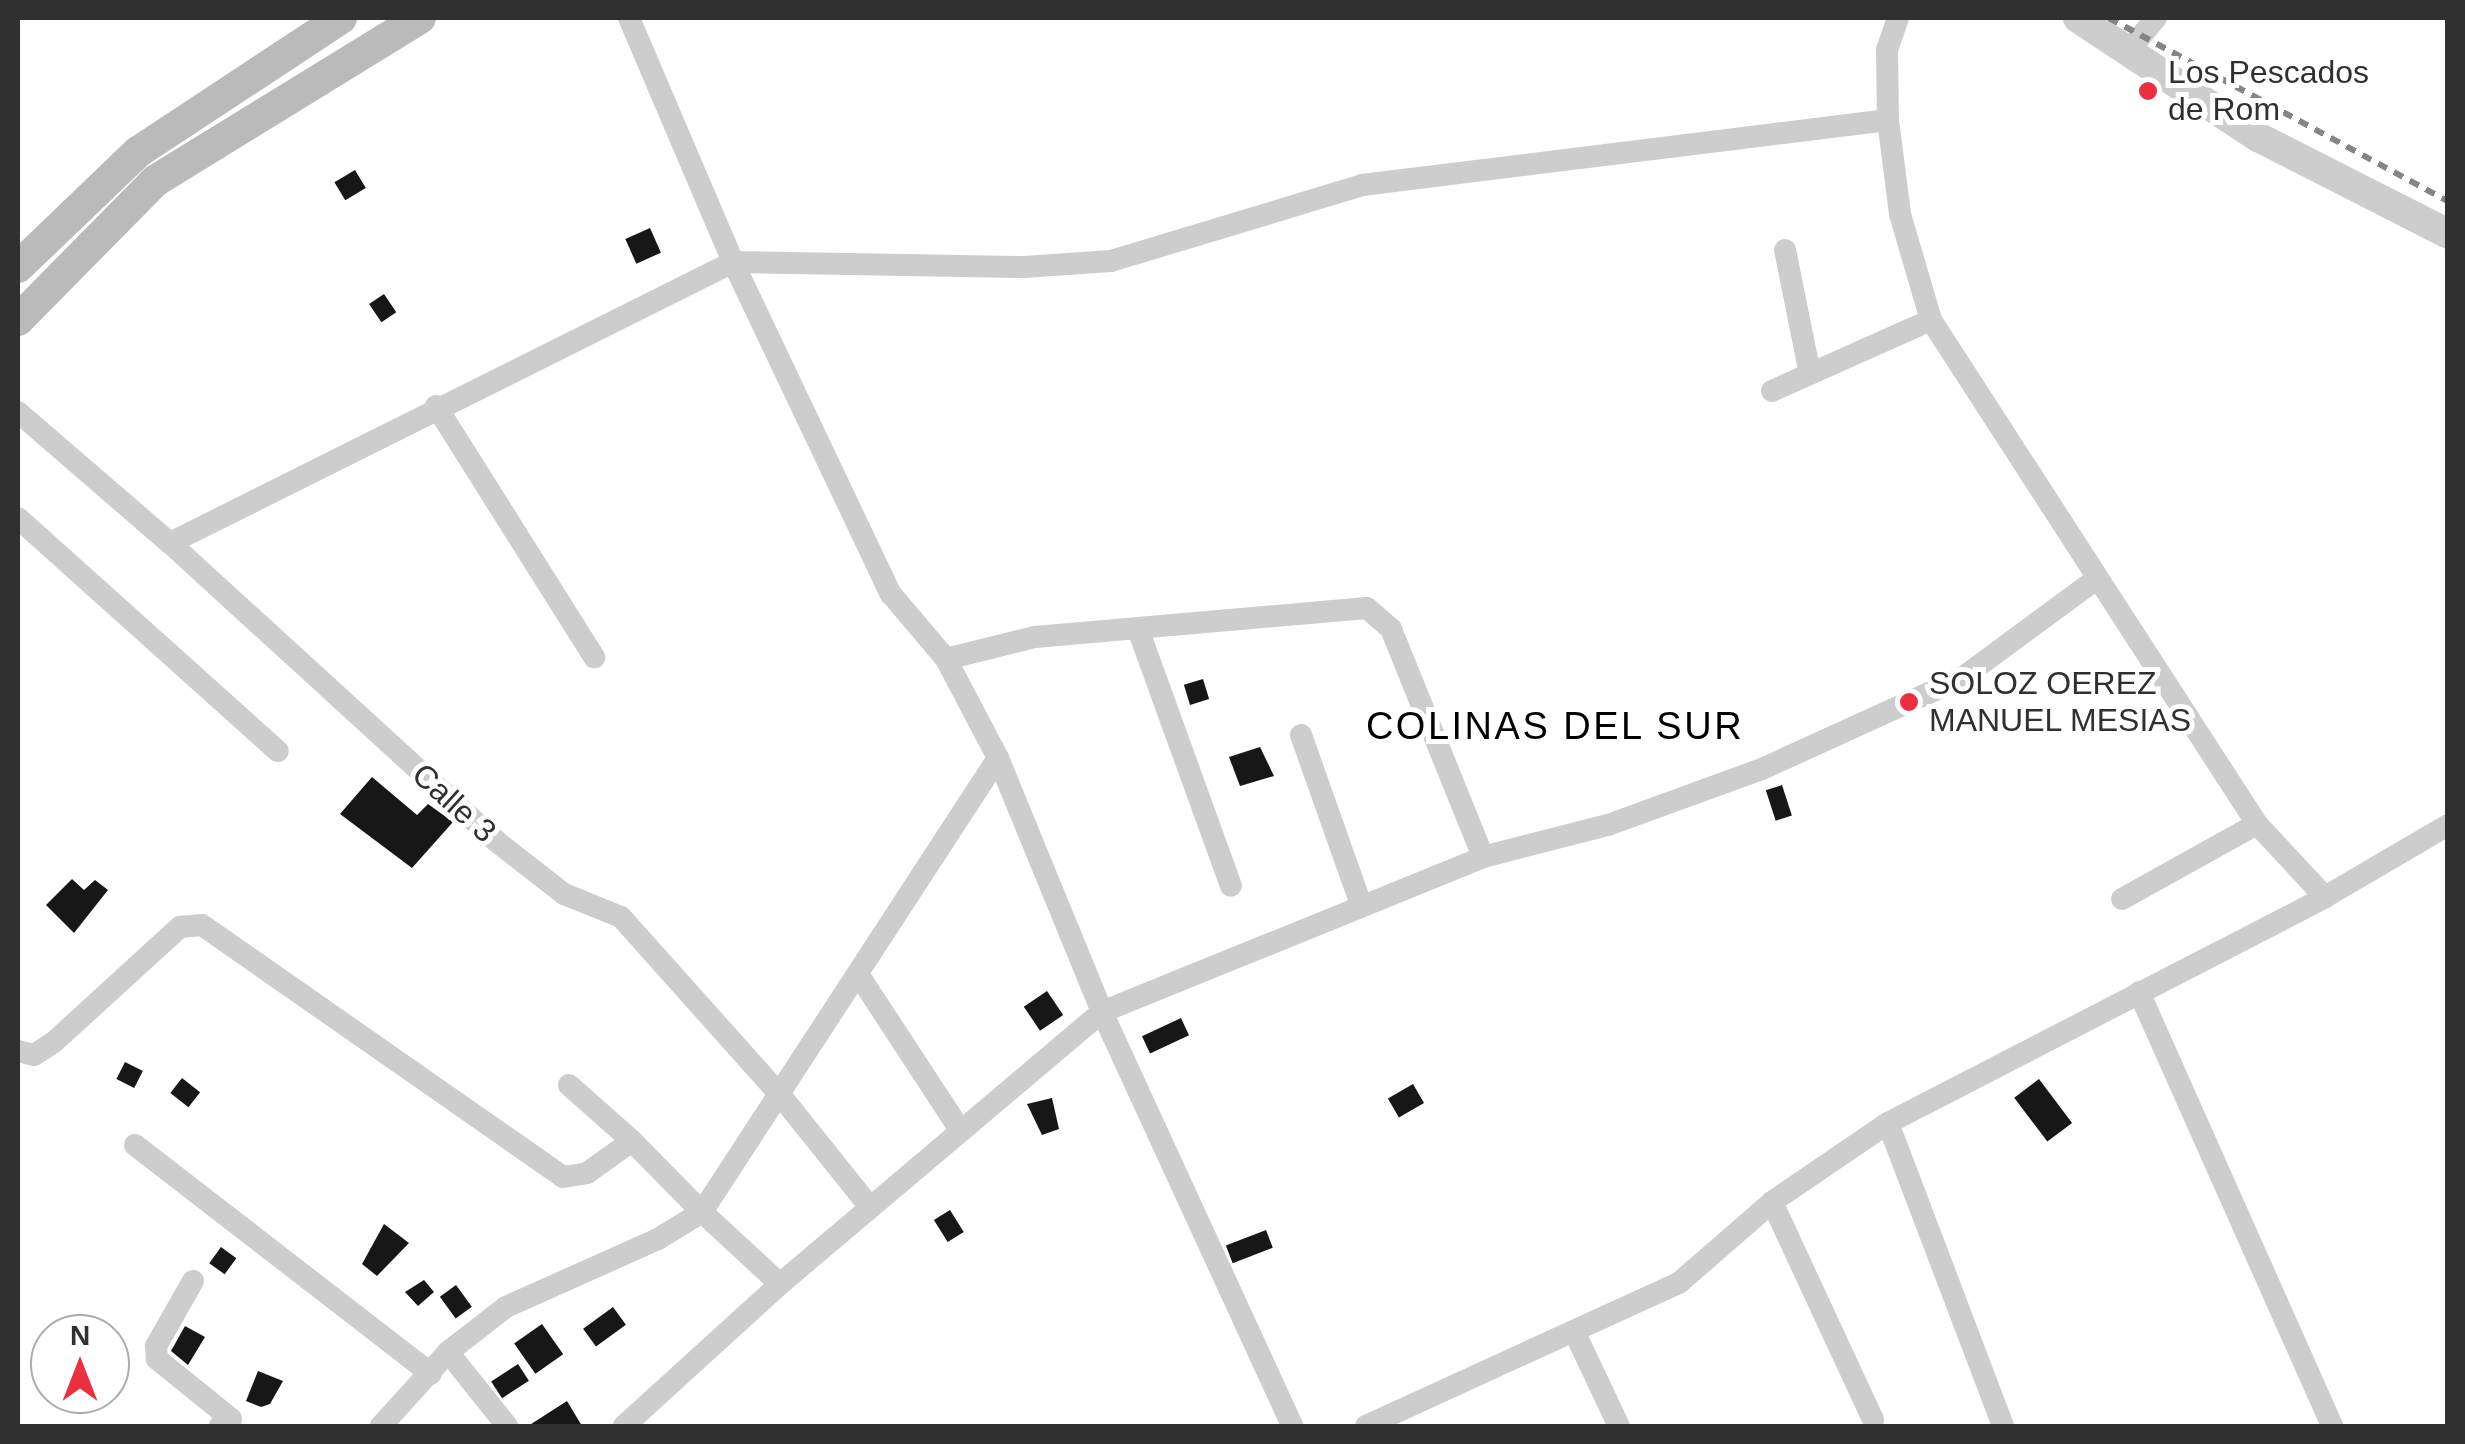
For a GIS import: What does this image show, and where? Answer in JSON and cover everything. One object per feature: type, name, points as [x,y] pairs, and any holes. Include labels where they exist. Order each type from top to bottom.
[{"type":"main road","points":[[18,267],[138,152],[341,18]]},
{"type":"main road","points":[[18,320],[155,181],[420,18]]},
{"type":"street","points":[[629,18],[733,262],[891,594],[946,659],[998,758],[1102,1012],[1292,1426]]},
{"type":"street","points":[[1898,18],[1887,50],[1888,120],[1900,214],[1931,320],[2094,580],[2257,824],[2324,897]]},
{"type":"street","points":[[2078,18],[2258,137],[2448,234]]},
{"type":"street","points":[[2127,52],[2156,18]]},
{"type":"street","points":[[170,542],[436,406],[733,262],[1024,267],[1111,260],[1362,185],[1888,120]]},
{"type":"street","points":[[1785,250],[1810,374]]},
{"type":"street","points":[[1772,390],[1931,320]]},
{"type":"street","points":[[436,406],[594,657]]},
{"type":"street","name":"Calle 3","points":[[18,412],[170,542],[496,842],[564,894],[621,917],[781,1096],[869,1206]]},
{"type":"street","points":[[18,518],[278,750]]},
{"type":"street","points":[[624,1426],[869,1206],[1102,1012],[1360,902],[1483,856],[1608,825],[1762,769],[1944,687],[2094,580]]},
{"type":"street","points":[[946,659],[1036,637],[1354,608],[1379,613],[1483,856]]},
{"type":"street","points":[[1138,629],[1231,886]]},
{"type":"street","points":[[1300,735],[1360,902]]},
{"type":"street","points":[[381,1426],[448,1352],[506,1308],[658,1240],[702,1212],[860,977],[998,758]]},
{"type":"street","points":[[2122,899],[2257,824]]},
{"type":"street","points":[[1366,1426],[1680,1282],[1772,1202],[1888,1123],[2324,897],[2448,824]]},
{"type":"street","points":[[18,1051],[34,1055],[54,1042],[180,926],[202,926],[563,1177],[587,1173],[632,1141]]},
{"type":"street","points":[[860,977],[960,1130]]},
{"type":"street","points":[[2139,992],[2332,1426]]},
{"type":"street","points":[[569,1085],[780,1284]]},
{"type":"street","points":[[1888,1123],[2003,1426]]},
{"type":"street","points":[[135,1145],[432,1374]]},
{"type":"street","points":[[1772,1202],[1873,1420]]},
{"type":"street","points":[[193,1280],[156,1346],[156,1359],[233,1424]]},
{"type":"street","points":[[1574,1331],[1619,1426]]},
{"type":"street","points":[[448,1352],[507,1426]]},
{"type":"building","points":[[355,170],[366,188],[345,200],[334,182]]},
{"type":"building","points":[[650,228],[661,253],[636,264],[625,239]]},
{"type":"building","points":[[384,294],[396,312],[381,322],[369,304]]},
{"type":"building","points":[[1203,679],[1209,699],[1190,705],[1184,685]]},
{"type":"building","points":[[1260,747],[1274,776],[1240,786],[1229,757]]},
{"type":"building","points":[[372,777],[417,815],[428,804],[453,822],[412,868],[340,814]]},
{"type":"building","points":[[1782,785],[1792,815],[1776,821],[1766,790]]},
{"type":"building","points":[[72,879],[84,890],[95,880],[108,890],[74,933],[46,905]]},
{"type":"building","points":[[1047,991],[1063,1015],[1040,1031],[1024,1007]]},
{"type":"building","points":[[1181,1018],[1189,1035],[1150,1053],[1142,1036]]},
{"type":"building","points":[[125,1062],[143,1071],[134,1088],[116,1079]]},
{"type":"building","points":[[182,1078],[200,1092],[188,1107],[170,1093]]},
{"type":"building","points":[[2039,1079],[2072,1123],[2047,1142],[2014,1098]]},
{"type":"building","points":[[1413,1084],[1424,1103],[1399,1118],[1388,1098]]},
{"type":"building","points":[[1052,1098],[1059,1129],[1042,1135],[1027,1104]]},
{"type":"building","points":[[950,1210],[964,1232],[948,1242],[934,1220]]},
{"type":"building","points":[[384,1224],[409,1243],[377,1276],[362,1264]]},
{"type":"building","points":[[1266,1230],[1273,1248],[1233,1263],[1226,1245]]},
{"type":"building","points":[[221,1247],[236,1258],[225,1274],[209,1263]]},
{"type":"building","points":[[424,1280],[434,1292],[418,1306],[405,1292]]},
{"type":"building","points":[[456,1285],[472,1307],[456,1319],[440,1297]]},
{"type":"building","points":[[613,1307],[626,1325],[596,1347],[583,1329]]},
{"type":"building","points":[[542,1324],[563,1354],[535,1374],[514,1344]]},
{"type":"building","points":[[185,1326],[205,1337],[188,1365],[171,1351]]},
{"type":"building","points":[[518,1364],[529,1381],[502,1398],[491,1381]]},
{"type":"building","points":[[258,1371],[283,1381],[270,1404],[261,1407],[246,1401]]},
{"type":"building","points":[[567,1401],[582,1426],[528,1426]]},
{"type":"railway","points":[[2109,18],[2448,201]]},
{"type":"place","name":"Los Pescados de Rom","points":[[2148,91]]},
{"type":"place","name":"SOLOZ OEREZ MANUEL MESIAS","points":[[1909,702]]},
{"type":"district","name":"COLINAS DEL SUR","points":[[1555,727]]}]
